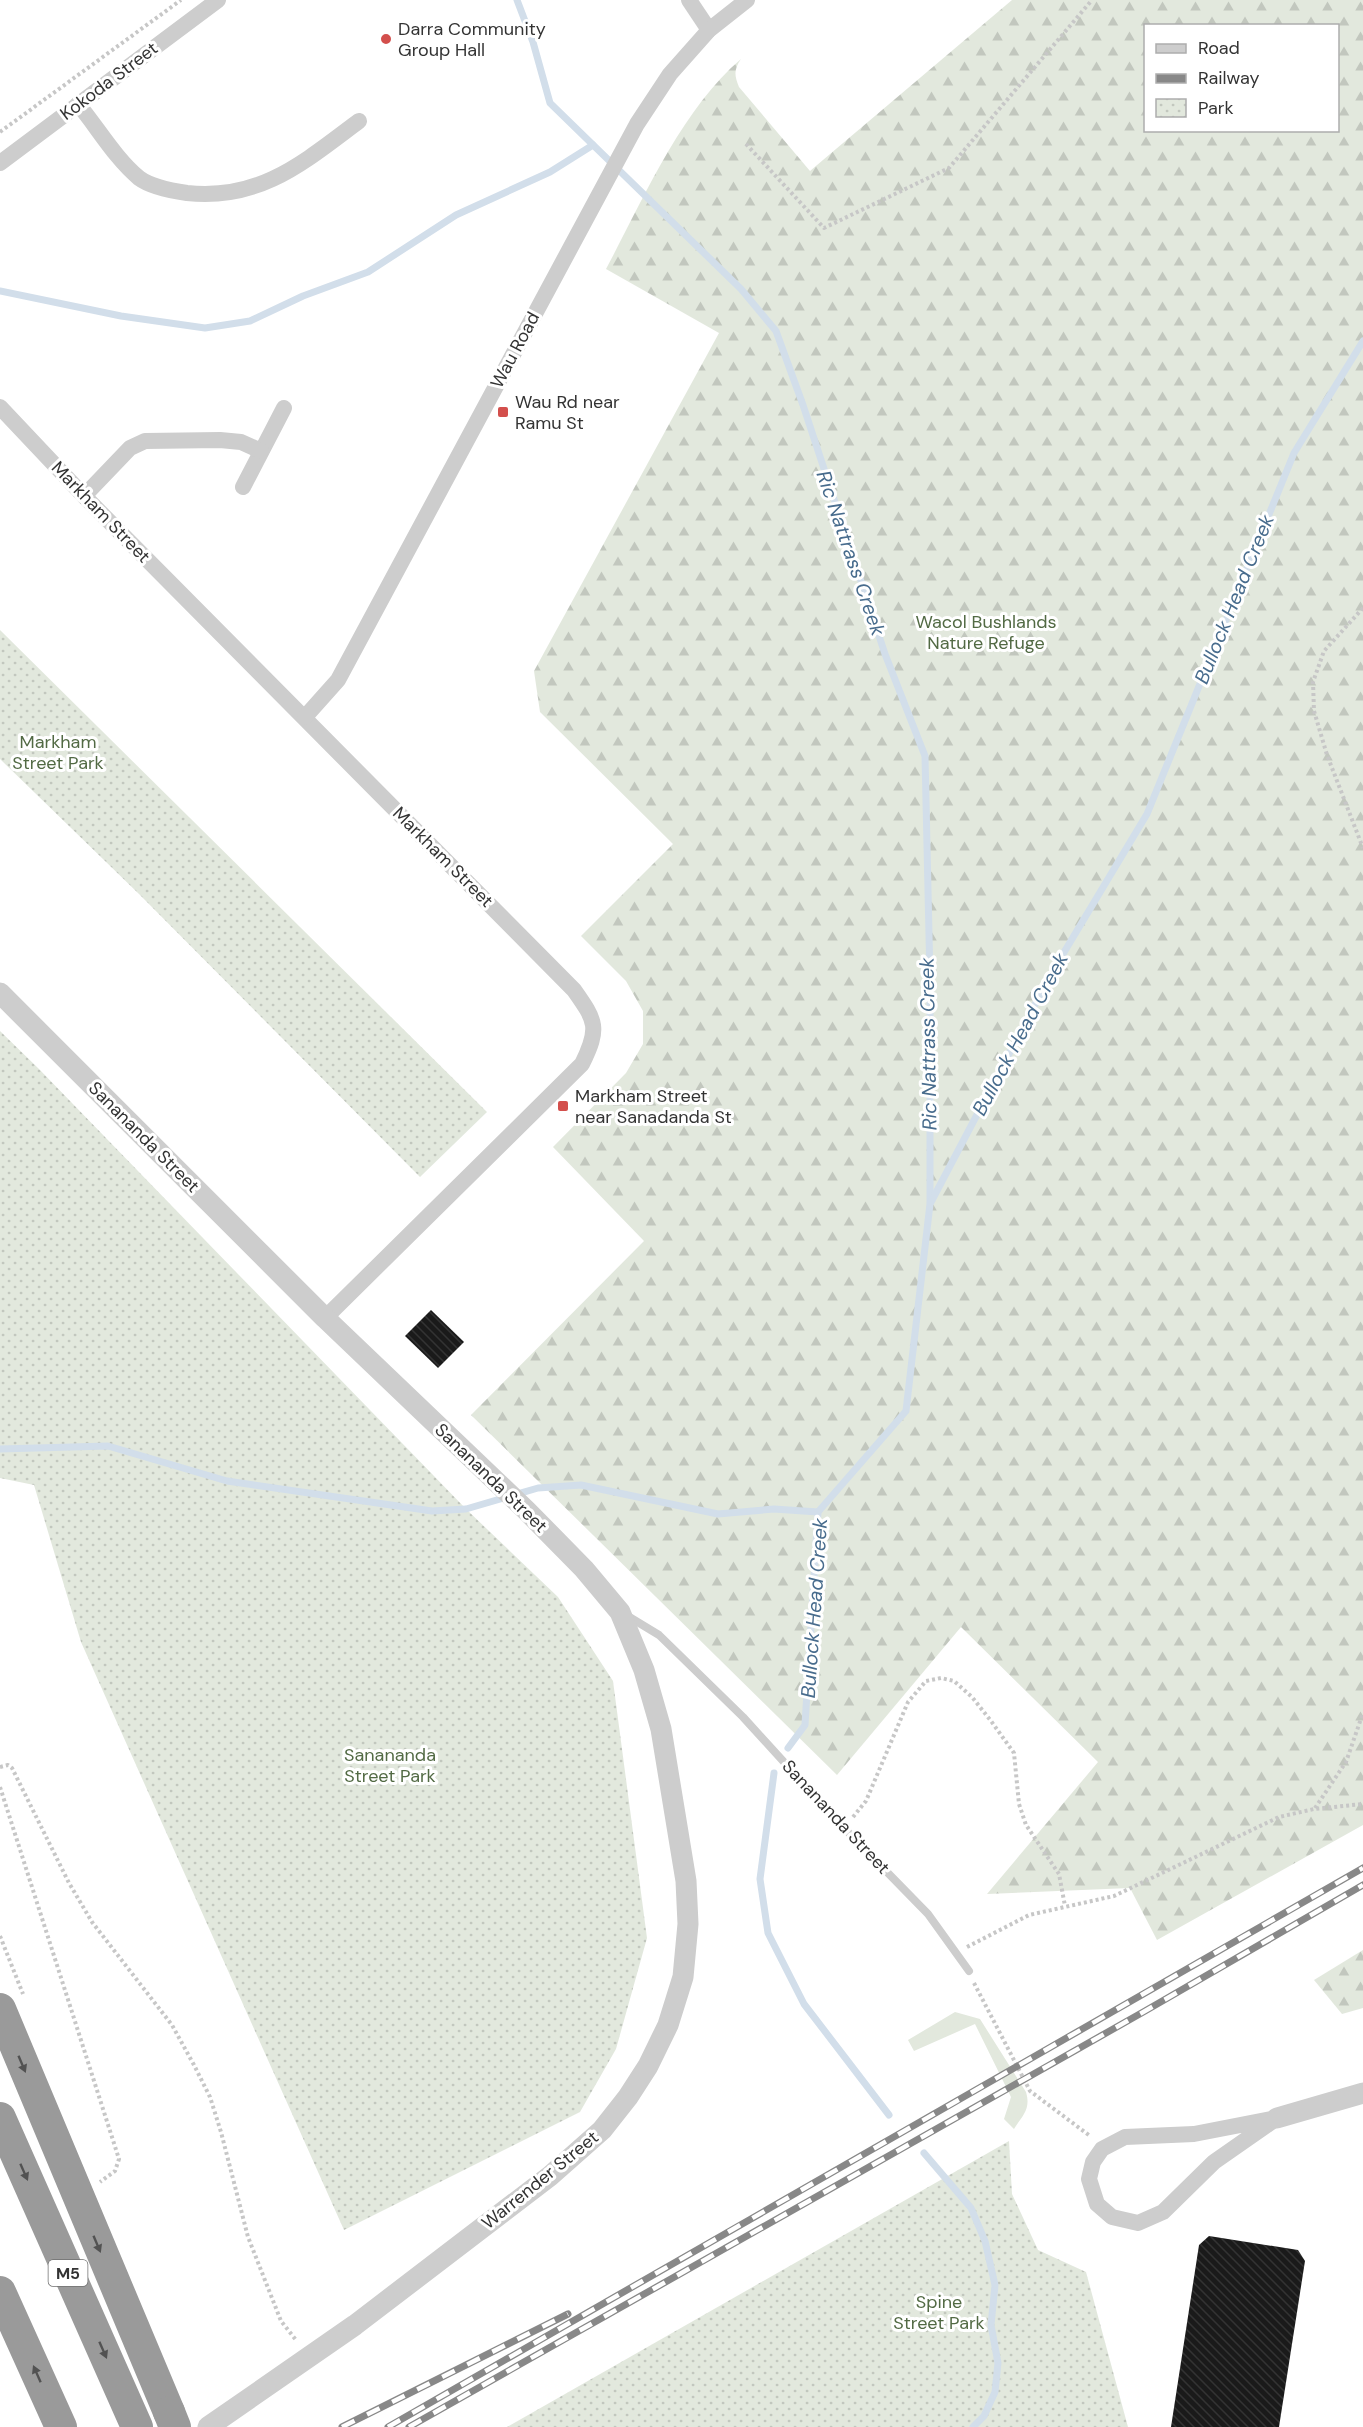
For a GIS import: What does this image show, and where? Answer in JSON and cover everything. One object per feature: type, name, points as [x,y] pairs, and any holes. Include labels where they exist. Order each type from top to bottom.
[{"type":"highway","points":[[0,2009],[172,2419]]},
{"type":"highway","name":"M5","points":[[0,2118],[137,2427]]},
{"type":"highway","points":[[0,2292],[61,2427]]},
{"type":"street","name":"Kokoda Street","points":[[0,163],[218,0]]},
{"type":"street","points":[[689,0],[709,30]]},
{"type":"street","name":"Wau Road","points":[[305,717],[338,680],[637,124],[670,74],[709,30],[747,0]]},
{"type":"street","points":[[78,104],[125,164],[142,180],[174,191],[208,195],[254,188],[291,171],[359,121]]},
{"type":"street","name":"Markham Street","points":[[0,407],[84,496],[574,990],[592,1016],[594,1041],[582,1064],[325,1318]]},
{"type":"street","points":[[243,487],[284,408]]},
{"type":"street","points":[[84,496],[130,448],[145,441],[220,440],[241,442],[261,451]]},
{"type":"street","name":"Sanananda Street","points":[[0,993],[325,1318],[527,1511],[584,1569],[620,1612]]},
{"type":"street","name":"Warrender Street","points":[[208,2427],[355,2325],[576,2154],[602,2130],[628,2097],[648,2066],[668,2025],[683,1977],[688,1924],[686,1881],[660,1729],[644,1670],[620,1612]]},
{"type":"street","points":[[1277,2118],[1214,2162],[1163,2212],[1138,2223],[1112,2217],[1097,2204],[1089,2179],[1093,2162],[1102,2149],[1125,2137],[1194,2134],[1277,2118],[1363,2093]]},
{"type":"lane","name":"Sanananda Street","points":[[620,1612],[659,1635],[743,1717],[844,1828],[928,1914],[969,1971]]},
{"type":"path","points":[[0,132],[181,0]]},
{"type":"path","points":[[746,144],[824,228],[950,168],[1092,0]]},
{"type":"path","points":[[1363,608],[1324,651],[1313,682],[1314,711],[1327,755],[1363,848]]},
{"type":"path","points":[[844,1828],[866,1801],[908,1702],[926,1681],[941,1678],[954,1681],[992,1720],[1014,1753],[1019,1804],[1026,1825],[1059,1875],[1065,1906]]},
{"type":"path","points":[[1314,1809],[1347,1762],[1363,1713]]},
{"type":"path","points":[[0,1767],[8,1765],[12,1768],[80,1903],[124,1965],[172,2025],[195,2065],[213,2106],[248,2237],[281,2321],[299,2344]]},
{"type":"path","points":[[0,1787],[119,2159],[115,2171],[99,2183]]},
{"type":"path","points":[[956,1953],[1029,1915],[1114,1896],[1279,1817],[1314,1809],[1363,1804]]},
{"type":"path","points":[[969,1971],[1030,2091],[1084,2131],[1102,2149]]},
{"type":"green space","name":"Wacol Bushlands Nature Refuge","points":[[1012,0],[1363,0],[1363,1825],[1157,1940],[1130,1888],[987,1894],[1098,1762],[961,1627],[837,1775],[471,1415],[644,1241],[553,1147],[626,1073],[643,1044],[643,1011],[626,981],[581,936],[673,844],[540,712],[534,671],[719,333],[606,269],[649,186],[682,130],[719,80],[741,59],[736,72],[739,87],[810,171]]},
{"type":"green space","name":"Markham Street Park","points":[[0,630],[487,1112],[420,1177],[139,894],[0,759]]},
{"type":"green space","name":"Sanananda Street Park","points":[[0,1031],[466,1509],[558,1597],[613,1681],[647,1938],[616,2049],[580,2112],[344,2230],[81,1642],[34,1485],[0,1478]]},
{"type":"green space","points":[[1363,1950],[1363,2008],[1342,2014],[1314,1980]]},
{"type":"green space","points":[[955,2012],[980,2019],[1026,2092],[1027,2107],[1014,2129],[1004,2119],[1011,2097],[975,2024],[914,2051],[908,2040]]},
{"type":"green space","name":"Spine Street Park","points":[[1009,2141],[1012,2194],[1038,2250],[1086,2272],[1128,2427],[507,2427]]},
{"type":"building","points":[[431,1310],[464,1342],[438,1368],[405,1336]]},
{"type":"building","points":[[1209,2236],[1298,2250],[1305,2261],[1279,2427],[1171,2427],[1199,2245]]},
{"type":"waterway","name":"Ric Nattrass Creek","points":[[517,0],[533,42],[550,103],[741,289],[776,331],[803,405],[885,654],[925,756],[930,979],[930,1202]]},
{"type":"waterway","points":[[0,291],[121,316],[205,328],[250,321],[303,296],[368,272],[456,215],[550,172],[593,145]]},
{"type":"waterway","name":"Bullock Head Creek","points":[[788,1748],[805,1725],[818,1512],[906,1411],[930,1204],[1051,974],[1147,814],[1294,453],[1363,341]]},
{"type":"waterway","points":[[0,1449],[108,1446],[227,1481],[432,1511],[466,1509],[538,1488],[581,1485],[718,1514],[774,1509],[818,1512]]},
{"type":"waterway","name":"Bullock Head Creek","points":[[774,1773],[760,1879],[768,1933],[804,2004],[889,2115]]},
{"type":"waterway","name":"Bullock Head Creek","points":[[924,2153],[971,2208],[985,2241],[995,2285],[991,2325],[998,2363],[995,2392],[984,2416],[973,2427]]},
{"type":"railway","points":[[388,2427],[1363,1868]]},
{"type":"railway","points":[[409,2427],[1145,2011],[1363,1885]]},
{"type":"railway","points":[[342,2427],[568,2314]]},
{"type":"place","name":"Darra Community Group Hall","points":[[386,39]]},
{"type":"place","name":"Wau Rd near Ramu St","points":[[503,412]]},
{"type":"place","name":"Markham Street near Sanadanda St","points":[[563,1106]]}]
